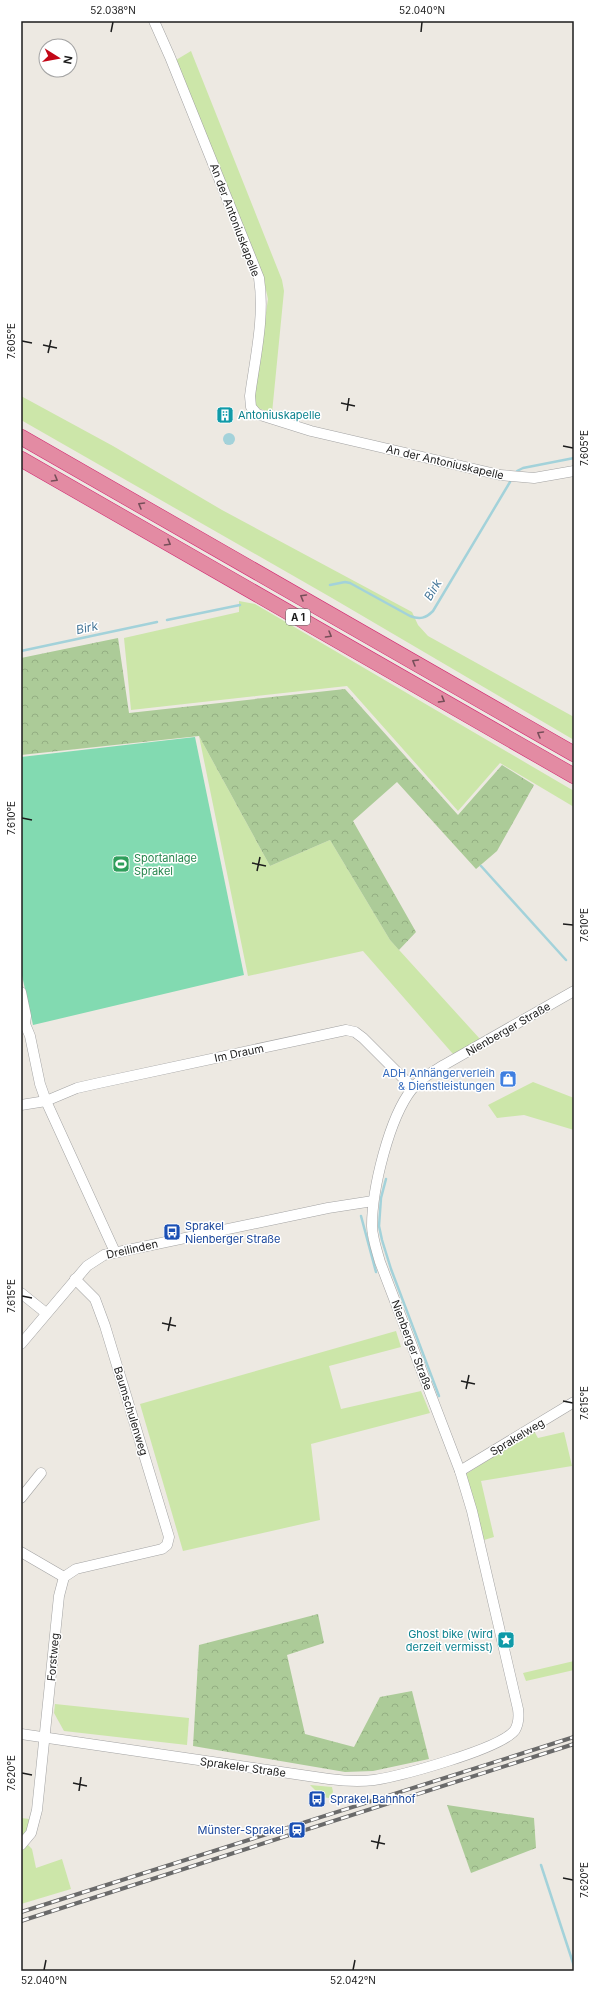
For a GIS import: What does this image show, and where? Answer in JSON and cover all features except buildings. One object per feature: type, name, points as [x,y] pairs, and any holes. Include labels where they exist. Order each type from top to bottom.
[{"type":"highway","name":"A 1","points":[[21,437],[574,754]]},
{"type":"highway","name":"A 1","points":[[21,459],[574,776]]},
{"type":"street","name":"An der Antoniuskapelle","points":[[154,21],[170,56],[259,278],[262,296],[250,396],[251,407],[257,414],[311,431],[500,475],[534,478],[574,471]]},
{"type":"street","points":[[21,992],[26,1016],[25,1024],[30,1036],[40,1084],[115,1252]]},
{"type":"street","name":"Nienberger Straße","points":[[463,1756],[509,1736],[514,1731],[519,1718],[472,1511],[460,1471],[380,1262],[372,1228],[373,1201],[382,1163],[396,1117],[403,1102],[413,1088],[424,1078],[444,1065],[574,992]]},
{"type":"street","name":"Im Draum","points":[[21,1105],[46,1100],[78,1088],[99,1083],[346,1030],[355,1032],[363,1038],[413,1088]]},
{"type":"street","name":"Dreilinden","points":[[21,1344],[75,1279],[95,1259],[115,1252],[328,1208],[373,1201]]},
{"type":"street","name":"Baumschulenweg","points":[[64,1577],[76,1569],[162,1549],[166,1545],[169,1537],[105,1326],[95,1300],[75,1279]]},
{"type":"street","points":[[21,1293],[46,1313]]},
{"type":"street","name":"Sprakelweg","points":[[460,1471],[574,1402]]},
{"type":"street","points":[[21,1498],[41,1473]]},
{"type":"street","points":[[21,1552],[64,1577]]},
{"type":"street","name":"Forstweg","points":[[21,1845],[27,1839],[35,1823],[45,1737],[58,1596],[64,1577]]},
{"type":"street","name":"Sprakeler Straße","points":[[21,1734],[344,1781],[359,1781],[390,1777],[463,1756]]},
{"type":"green space","points":[[191,51],[282,280],[284,291],[272,413],[255,407],[254,396],[268,299],[263,277],[176,60]]},
{"type":"green space","points":[[21,396],[113,446],[222,510],[412,612],[418,625],[428,636],[574,717],[574,740],[332,598],[21,420]]},
{"type":"green space","points":[[239,601],[255,604],[574,791],[574,807],[500,763],[458,811],[347,686],[131,710],[124,638],[239,612]]},
{"type":"green space","points":[[118,638],[129,713],[345,689],[458,815],[502,765],[534,785],[497,851],[476,869],[397,782],[353,821],[416,932],[399,950],[390,940],[330,840],[270,866],[199,736],[21,755],[21,658]]},
{"type":"green space","points":[[199,736],[270,866],[330,840],[390,940],[480,1039],[453,1054],[363,951],[248,976]]},
{"type":"green space","name":"Sportanlage Sprakel","points":[[195,737],[244,975],[33,1025],[21,971],[21,757]]},
{"type":"green space","points":[[533,1082],[574,1098],[574,1130],[524,1115],[497,1118],[488,1105]]},
{"type":"green space","points":[[396,1331],[401,1347],[329,1366],[341,1409],[421,1391],[430,1413],[311,1444],[320,1520],[183,1551],[140,1404]]},
{"type":"green space","points":[[534,1431],[538,1438],[564,1432],[572,1466],[481,1481],[494,1537],[484,1540],[466,1474]]},
{"type":"green space","points":[[318,1614],[324,1643],[287,1655],[305,1734],[354,1747],[380,1697],[412,1691],[429,1759],[373,1771],[345,1772],[193,1746],[199,1645]]},
{"type":"green space","points":[[574,1661],[574,1670],[526,1681],[523,1673]]},
{"type":"green space","points":[[55,1704],[189,1718],[187,1745],[64,1731],[54,1713]]},
{"type":"green space","points":[[310,1785],[332,1787],[333,1792],[329,1798],[322,1797]]},
{"type":"green space","points":[[447,1805],[534,1818],[536,1848],[471,1873]]},
{"type":"green space","points":[[21,1818],[30,1819],[26,1833],[21,1839]]},
{"type":"green space","points":[[28,1845],[32,1849],[36,1868],[62,1859],[71,1889],[21,1904],[21,1851]]},
{"type":"water","points":[[227,433],[231,433],[235,439],[231,445],[227,445],[223,441],[223,437]]},
{"type":"waterway","name":"Birk","points":[[517,471],[523,468],[574,458]]},
{"type":"waterway","name":"Birk","points":[[330,585],[345,582],[350,583],[410,616],[423,618],[433,611],[510,482]]},
{"type":"waterway","name":"Birk","points":[[167,620],[240,605]]},
{"type":"waterway","name":"Birk","points":[[21,651],[157,622]]},
{"type":"waterway","points":[[481,866],[566,960]]},
{"type":"waterway","points":[[386,1179],[381,1198],[379,1226],[382,1240],[391,1269],[439,1396]]},
{"type":"waterway","points":[[361,1216],[376,1272]]},
{"type":"waterway","points":[[541,1865],[574,1966]]},
{"type":"railway","points":[[21,1912],[574,1737]]},
{"type":"railway","points":[[21,1921],[574,1744]]},
{"type":"place","name":"Antoniuskapelle","points":[[225,415]]},
{"type":"place","name":"Sportanlage Sprakel","points":[[121,864]]},
{"type":"place","name":"ADH Anhängerverleih & Dienstleistungen","points":[[508,1079]]},
{"type":"place","name":"Sprakel Nienberger Straße","points":[[172,1232]]},
{"type":"place","name":"Ghost bike (wird derzeit vermisst)","points":[[506,1640]]},
{"type":"place","name":"Sprakel Bahnhof","points":[[317,1799]]},
{"type":"place","name":"Münster-Sprakel","points":[[297,1830]]}]
